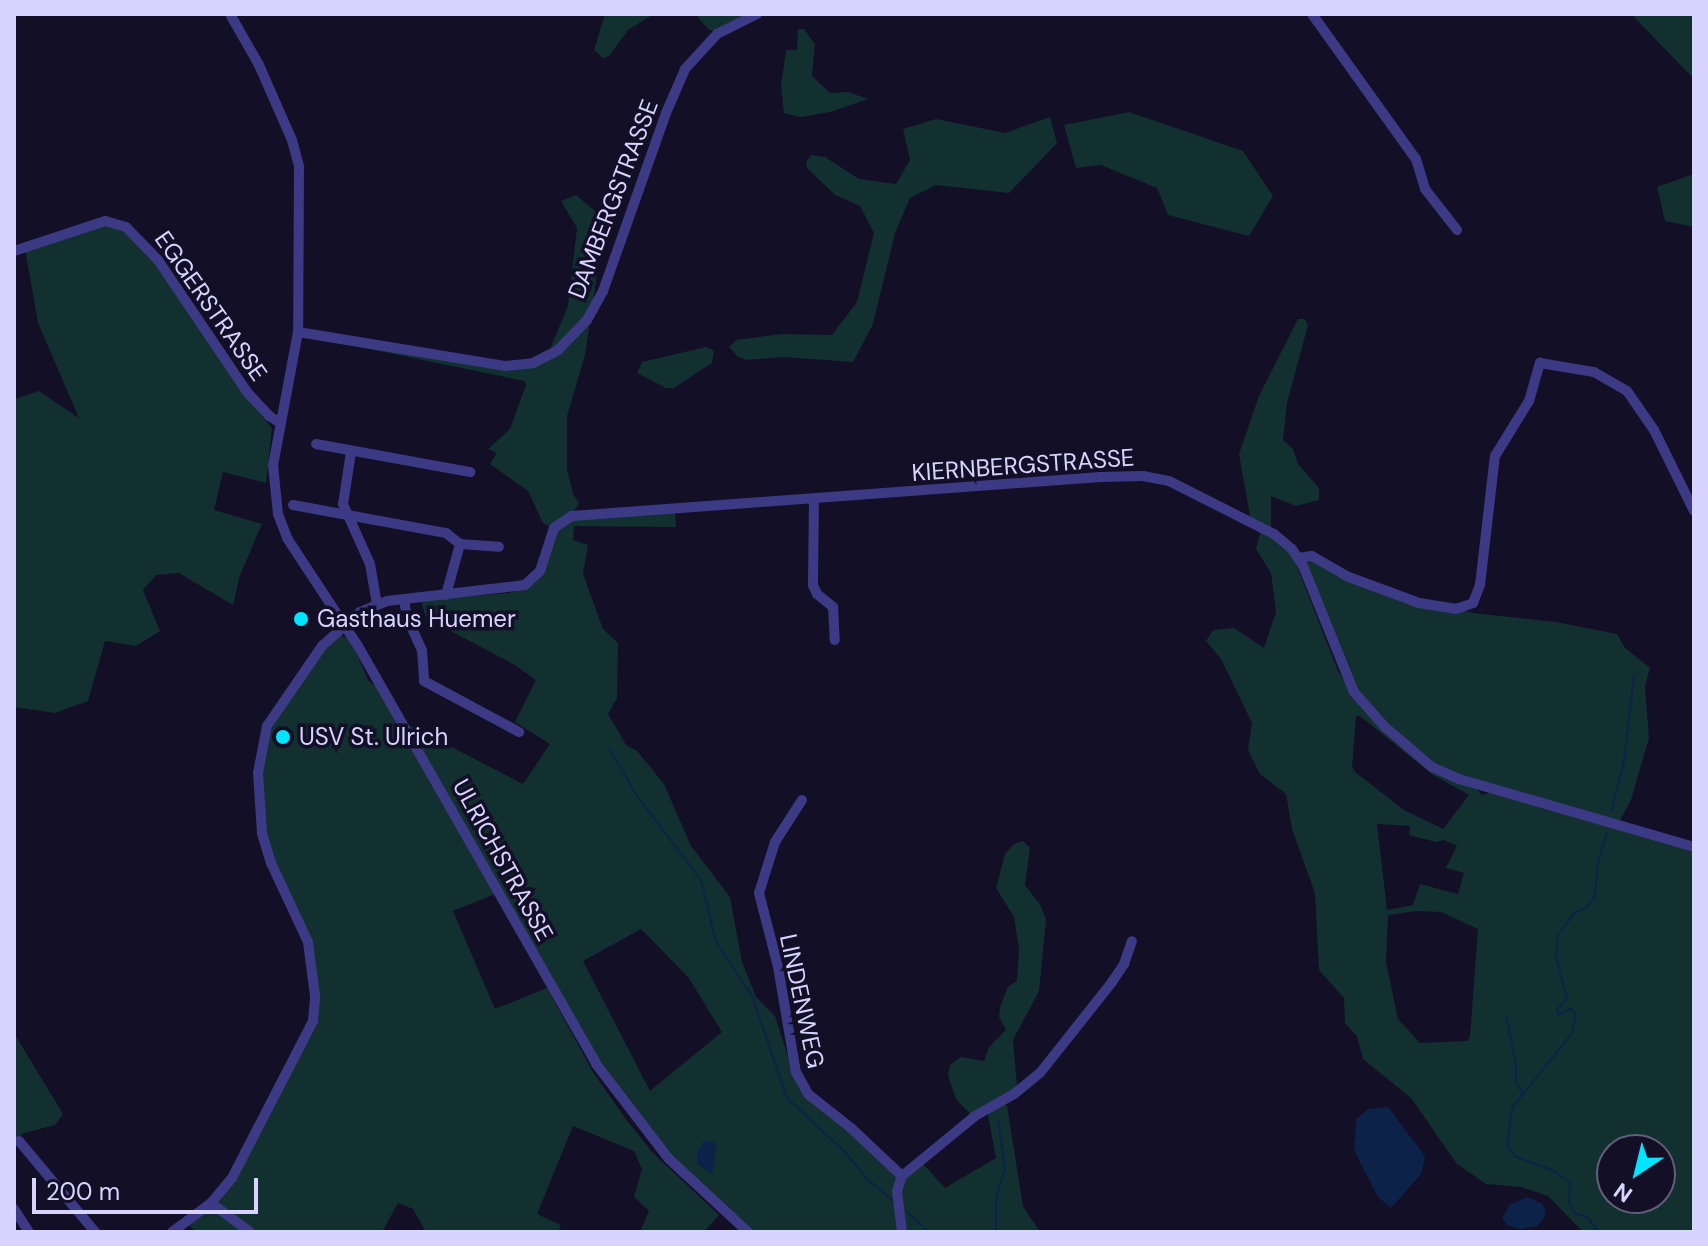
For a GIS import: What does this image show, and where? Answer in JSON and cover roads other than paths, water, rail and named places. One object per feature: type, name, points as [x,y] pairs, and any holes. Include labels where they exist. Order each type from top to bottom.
[{"type":"street","name":"ULRICHSTRASSE","points":[[230,14],[250,47],[297,157],[301,195],[298,332],[273,465],[278,514],[296,553],[344,624],[596,1064],[668,1158],[748,1232]]},
{"type":"street","name":"DAMBERGSTRASSE","points":[[298,332],[506,366],[533,363],[558,350],[587,320],[603,291],[685,69],[717,34],[757,14]]},
{"type":"street","points":[[1312,14],[1416,159],[1425,189],[1457,230]]},
{"type":"street","name":"EGGERSTRASSE","points":[[14,251],[105,221],[126,227],[158,260],[247,392],[269,416],[279,422]]},
{"type":"street","points":[[1298,558],[1312,556],[1346,576],[1419,603],[1456,609],[1473,603],[1480,585],[1495,456],[1529,401],[1540,363],[1594,372],[1627,391],[1654,430],[1694,511]]},
{"type":"street","points":[[316,444],[470,472]]},
{"type":"street","points":[[351,452],[343,499],[346,513],[370,564],[377,604]]},
{"type":"street","name":"KIERNBERGSTRASSE","points":[[172,1232],[211,1203],[242,1162],[313,1021],[315,996],[308,942],[266,850],[258,773],[267,726],[307,665],[344,624],[377,604],[511,590],[532,581],[540,571],[554,528],[572,516],[1101,477],[1157,477],[1184,487],[1274,534],[1298,558],[1354,692],[1385,727],[1432,767],[1472,783],[1694,847]]},
{"type":"street","points":[[814,499],[813,585],[817,594],[833,607],[835,640]]},
{"type":"street","points":[[293,505],[446,533],[460,544],[499,547]]},
{"type":"street","points":[[446,595],[460,544]]},
{"type":"street","points":[[404,599],[407,617],[422,650],[424,681],[519,732]]},
{"type":"street","name":"LINDENWEG","points":[[802,800],[775,842],[759,893],[778,967],[796,1072],[808,1094],[851,1128],[902,1176]]},
{"type":"street","points":[[902,1232],[897,1191],[902,1176],[975,1116],[1014,1094],[1040,1073],[1112,982],[1124,964],[1132,941]]},
{"type":"street","points":[[19,1141],[95,1232]]},
{"type":"street","points":[[211,1203],[250,1232]]},
{"type":"street","points":[[14,1209],[29,1232]]},
{"type":"water","points":[[1388,1107],[1425,1156],[1422,1173],[1391,1208],[1378,1197],[1354,1150],[1356,1119],[1368,1109]]},
{"type":"water","points":[[705,1140],[716,1143],[713,1174],[697,1164],[697,1151]]},
{"type":"water","points":[[1527,1197],[1541,1203],[1546,1210],[1543,1220],[1537,1226],[1521,1229],[1507,1225],[1502,1219],[1509,1205]]},
{"type":"waterway","points":[[1611,811],[1624,763],[1634,675]]},
{"type":"waterway","points":[[609,748],[637,796],[701,880],[716,942],[752,996],[787,1098],[845,1152],[868,1180],[894,1201]]},
{"type":"waterway","points":[[1599,1232],[1587,1217],[1575,1213],[1569,1202],[1570,1183],[1552,1170],[1516,1157],[1507,1145],[1512,1108],[1572,1033],[1576,1014],[1570,1009],[1559,1015],[1557,1010],[1567,998],[1556,956],[1558,935],[1573,914],[1588,906],[1595,896],[1598,862],[1607,833]]},
{"type":"waterway","points":[[1506,1015],[1516,1064],[1516,1084],[1523,1093]]},
{"type":"waterway","points":[[996,1232],[996,1198],[1005,1168],[998,1119]]},
{"type":"waterway","points":[[907,1212],[929,1232]]},
{"type":"place","name":"Gasthaus Huemer","points":[[301,619]]},
{"type":"place","name":"USV St. Ulrich","points":[[283,737]]}]
